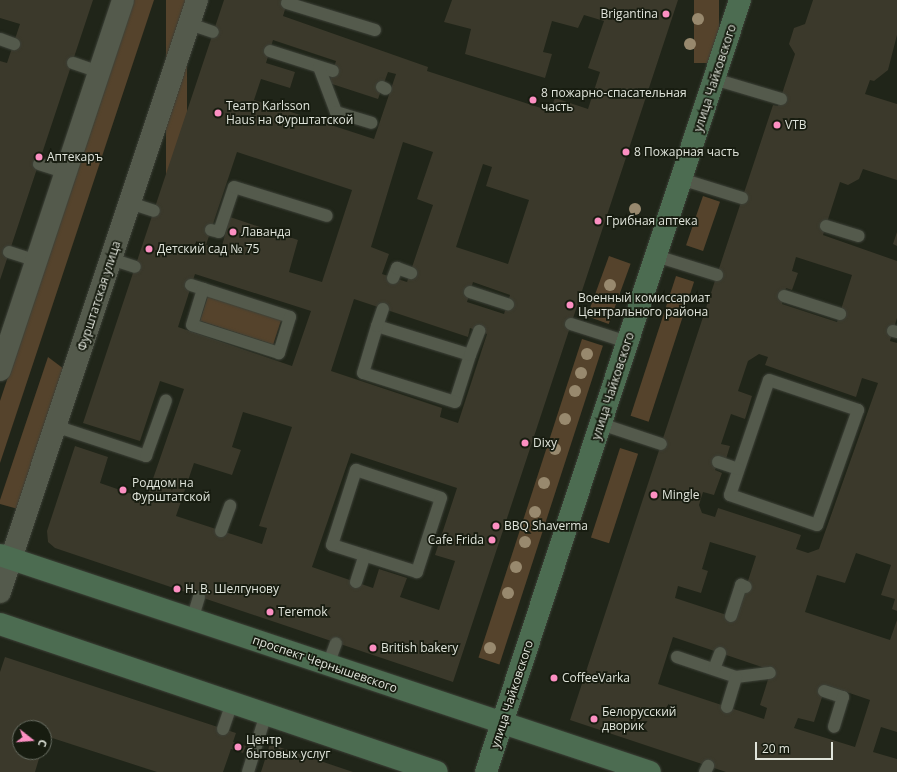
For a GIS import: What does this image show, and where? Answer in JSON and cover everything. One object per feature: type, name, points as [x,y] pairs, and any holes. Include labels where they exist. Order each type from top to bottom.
[{"type":"street","points":[[0,370],[123,0]]},
{"type":"street","name":"Фурштатская улица","points":[[0,592],[5,557],[55,426],[197,0]]},
{"type":"street","name":"улица Чайковского","points":[[486,772],[740,0]]},
{"type":"street","name":"проспект Чернышевского","points":[[5,557],[650,772]]},
{"type":"street","points":[[0,624],[437,772]]},
{"type":"lane","points":[[287,3],[375,30]]},
{"type":"lane","points":[[190,24],[213,32]]},
{"type":"lane","points":[[0,39],[14,44]]},
{"type":"lane","points":[[270,51],[333,71]]},
{"type":"lane","points":[[73,63],[99,72]]},
{"type":"lane","points":[[319,67],[336,112],[371,122]]},
{"type":"lane","points":[[714,79],[781,99]]},
{"type":"lane","points":[[39,164],[66,173]]},
{"type":"lane","points":[[682,179],[742,198]]},
{"type":"lane","points":[[211,230],[219,232],[234,187],[327,216]]},
{"type":"lane","points":[[130,203],[154,211]]},
{"type":"lane","points":[[826,226],[858,236]]},
{"type":"lane","points":[[10,252],[36,261]]},
{"type":"lane","points":[[656,256],[717,275]]},
{"type":"lane","points":[[111,259],[135,267]]},
{"type":"lane","points":[[393,278],[397,268],[410,273]]},
{"type":"lane","points":[[197,287],[290,317],[278,353],[192,324],[197,287]]},
{"type":"lane","points":[[470,292],[490,304],[508,304]]},
{"type":"lane","points":[[784,296],[840,314]]},
{"type":"lane","points":[[383,309],[363,373],[455,402],[479,331]]},
{"type":"lane","points":[[571,324],[627,342]]},
{"type":"lane","points":[[377,326],[470,355]]},
{"type":"lane","points":[[769,380],[858,410],[817,525],[730,494],[738,469],[769,380]]},
{"type":"lane","points":[[55,426],[146,456],[166,400]]},
{"type":"lane","points":[[601,424],[661,444]]},
{"type":"lane","points":[[718,462],[738,469]]},
{"type":"lane","points":[[356,470],[441,498],[417,572],[365,555],[332,545],[356,470]]},
{"type":"lane","points":[[221,531],[230,506]]},
{"type":"lane","points":[[356,582],[365,555]]},
{"type":"lane","points":[[732,616],[742,585],[746,587]]},
{"type":"lane","points":[[192,620],[199,597]]},
{"type":"lane","points":[[328,665],[336,643]]},
{"type":"lane","points":[[714,670],[720,652]]},
{"type":"lane","points":[[677,657],[736,677],[770,673]]},
{"type":"lane","points":[[726,707],[736,677]]},
{"type":"lane","points":[[824,691],[843,698],[834,727]]},
{"type":"lane","points":[[223,729],[232,703]]},
{"type":"lane","points":[[248,772],[266,714]]},
{"type":"shaded area","points":[[134,0],[154,0],[0,463],[0,401]]},
{"type":"shaded area","points":[[166,0],[187,0],[187,235],[166,235]]},
{"type":"shaded area","points":[[694,0],[719,0],[719,63],[694,63]]},
{"type":"shaded area","points":[[703,196],[720,202],[703,251],[686,245]]},
{"type":"shaded area","points":[[609,256],[631,264],[609,324],[587,316]]},
{"type":"shaded area","points":[[676,276],[694,282],[649,422],[631,416]]},
{"type":"shaded area","points":[[208,296],[281,320],[273,345],[200,321]]},
{"type":"shaded area","points":[[582,339],[603,346],[499,664],[478,658]]},
{"type":"shaded area","points":[[48,357],[64,369],[18,509],[0,504],[0,500]]},
{"type":"shaded area","points":[[620,448],[638,454],[609,543],[591,537]]},
{"type":"building","points":[[0,0],[93,0],[0,280],[0,61],[7,63],[20,24],[0,18]]},
{"type":"building","points":[[224,0],[288,0],[283,16],[428,67],[427,71],[550,111],[555,98],[588,109],[600,72],[588,68],[604,21],[584,15],[578,28],[552,21],[543,52],[552,54],[545,78],[465,54],[471,29],[444,22],[452,0],[678,0],[453,682],[55,548],[48,542],[47,531],[75,446],[108,457],[100,483],[146,499],[184,389],[160,381],[140,441],[83,423]],"holes":[[[273,40],[336,61],[329,83],[378,99],[388,72],[396,74],[374,139],[254,100],[261,79],[290,88],[295,72],[266,63]],[[403,142],[433,152],[417,199],[433,205],[407,282],[382,274],[389,254],[371,247]],[[237,152],[352,190],[322,282],[289,272],[298,240],[230,217],[221,249],[206,245]],[[483,164],[492,167],[486,186],[529,200],[508,264],[456,247]],[[195,274],[311,311],[292,366],[178,327]],[[473,282],[510,295],[504,314],[467,302]],[[354,299],[468,337],[470,328],[487,334],[458,423],[440,417],[442,408],[331,371]],[[243,412],[292,427],[259,526],[267,528],[262,544],[176,516],[194,463],[232,475],[241,450],[232,447]],[[351,453],[457,488],[435,555],[455,561],[439,610],[400,597],[407,578],[379,569],[373,588],[312,567]]]},
{"type":"building","points":[[813,0],[897,0],[897,35],[888,70],[874,81],[870,80],[865,94],[897,104],[897,180],[863,169],[859,179],[848,185],[840,182],[823,235],[897,261],[897,318],[890,341],[897,343],[897,611],[892,609],[895,599],[881,595],[891,565],[856,553],[845,583],[817,575],[805,612],[890,640],[897,620],[897,732],[881,727],[873,752],[897,759],[897,772],[726,772],[570,720],[773,105],[778,106],[795,54],[789,44],[794,28],[805,24]],"holes":[[[796,257],[852,275],[837,322],[782,304],[786,288],[792,290],[798,273],[792,271]],[[759,354],[768,357],[765,365],[856,397],[862,378],[878,383],[819,549],[808,553],[796,549],[801,535],[718,508],[715,517],[702,513],[699,505],[703,492],[714,495],[722,473],[715,470],[720,456],[726,459],[730,446],[721,444],[731,414],[745,419],[752,396],[738,391],[748,361]],[[710,542],[756,556],[736,618],[675,598],[678,586],[701,593],[708,571],[702,569]],[[673,637],[771,670],[760,705],[767,708],[764,719],[658,684]],[[826,685],[870,700],[855,747],[794,728],[798,718],[814,722]]]},
{"type":"building","points":[[897,232],[897,246],[893,244]]},
{"type":"building","points":[[5,657],[236,733],[233,742],[246,746],[243,753],[231,749],[223,772],[157,772],[52,738],[52,720],[12,720],[12,760],[39,760],[35,772],[0,772],[0,672]]},
{"type":"building","points":[[270,744],[353,772],[261,772]]},
{"type":"place","name":"Brigantina","points":[[666,14]]},
{"type":"place","name":"8 пожарно-спасательная часть","points":[[533,100]]},
{"type":"place","name":"Театр Karlsson Haus на Фурштатской","points":[[218,113]]},
{"type":"place","name":"VTB","points":[[777,125]]},
{"type":"place","name":"8 Пожарная часть","points":[[626,152]]},
{"type":"place","name":"Аптекаръ","points":[[39,157]]},
{"type":"place","name":"Грибная аптека","points":[[598,221]]},
{"type":"place","name":"Лаванда","points":[[233,232]]},
{"type":"place","name":"Детский сад № 75","points":[[149,249]]},
{"type":"place","name":"Военный комиссариат Центрального района","points":[[570,305]]},
{"type":"place","name":"Dixy","points":[[525,443]]},
{"type":"place","name":"Роддом на Фурштатской","points":[[123,490]]},
{"type":"place","name":"Mingle","points":[[654,495]]},
{"type":"place","name":"BBQ Shaverma","points":[[496,526]]},
{"type":"place","name":"Cafe Frida","points":[[492,540]]},
{"type":"place","name":"Н. В. Шелгунову","points":[[177,589]]},
{"type":"place","name":"Teremok","points":[[270,612]]},
{"type":"place","name":"British bakery","points":[[373,648]]},
{"type":"place","name":"CoffeeVarka","points":[[554,678]]},
{"type":"place","name":"Белорусский дворик","points":[[594,719]]},
{"type":"place","name":"Центр бытовых услуг","points":[[238,747]]}]
